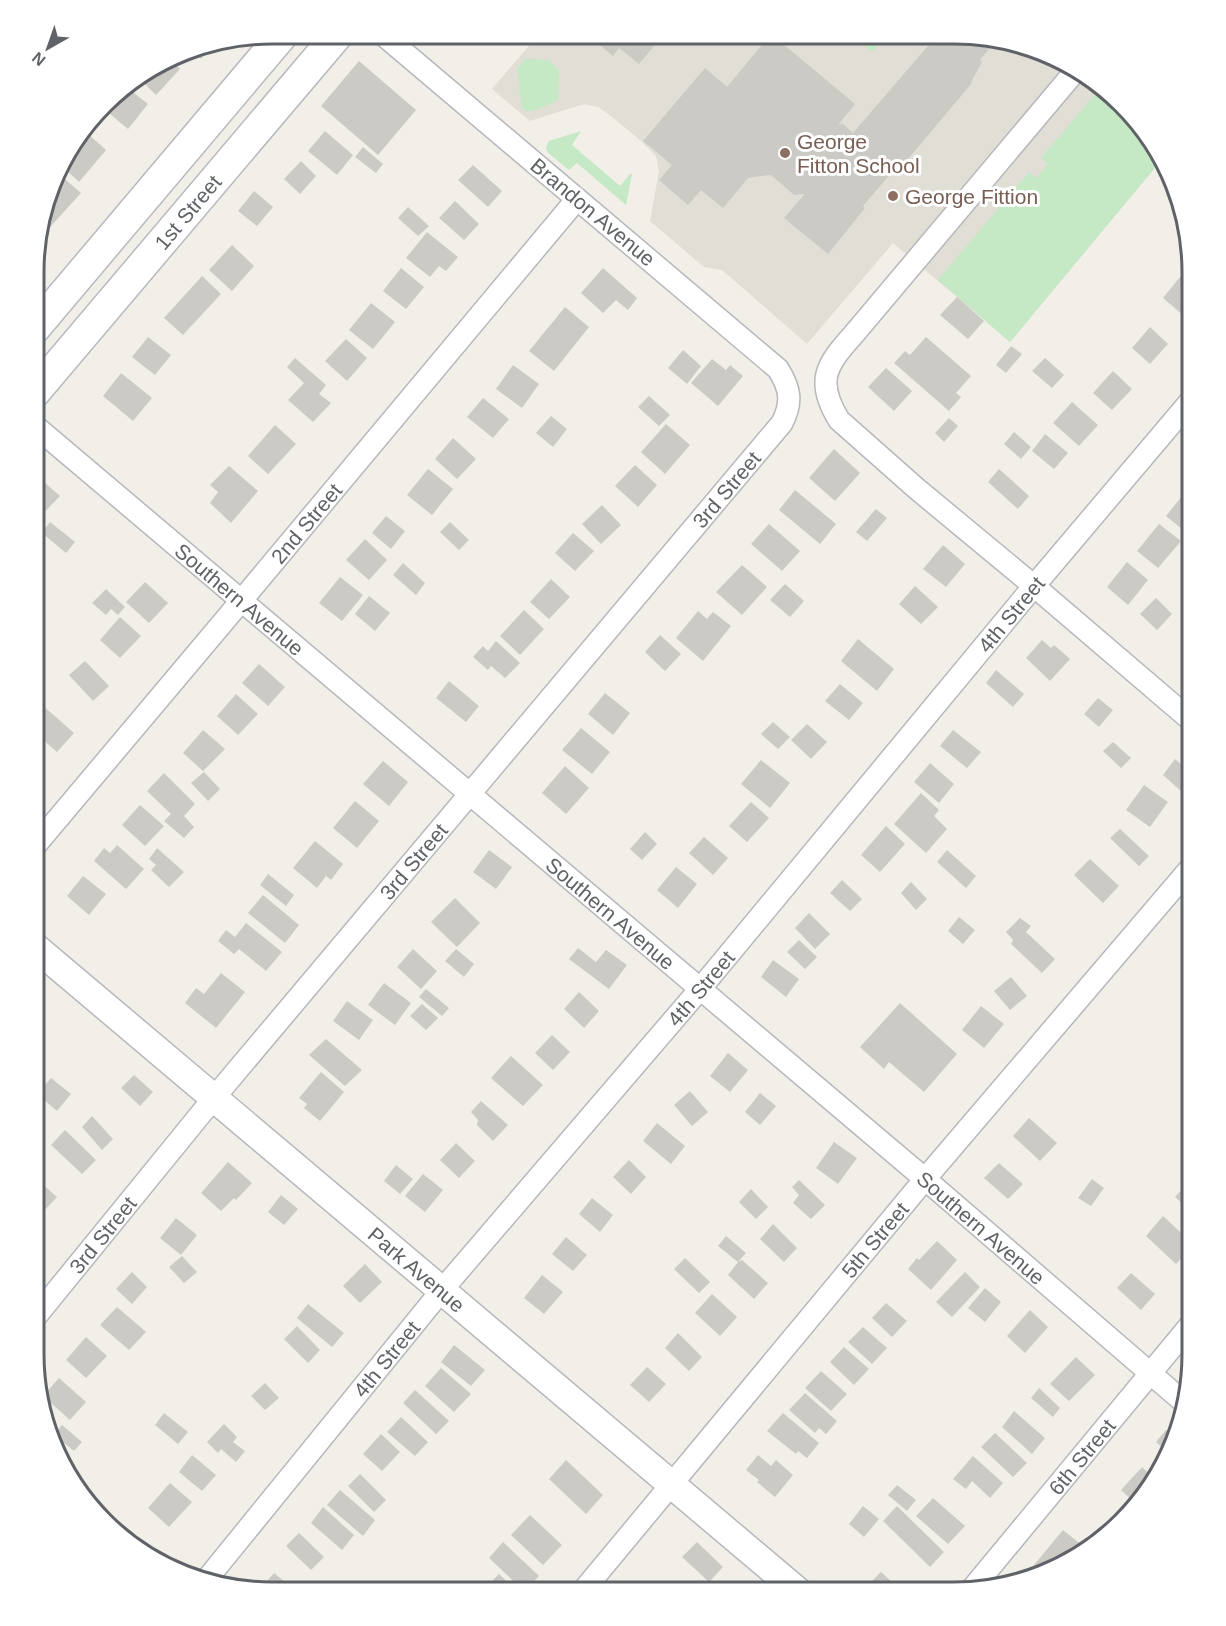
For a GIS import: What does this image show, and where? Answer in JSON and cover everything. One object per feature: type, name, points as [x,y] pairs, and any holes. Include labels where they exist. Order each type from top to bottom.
[{"type":"main road","name":"1st Street","points":[[44,317],[275,44]]},
{"type":"main road","name":"1st Street","points":[[44,381],[330,44]]},
{"type":"street","name":"Brandon Avenue","points":[[394,44],[777,368],[786,382],[789,401]]},
{"type":"street","points":[[1071,76],[836,354],[826,374],[825,386],[830,406],[839,420],[917,489],[1182,713]]},
{"type":"street","name":"2nd Street","points":[[44,835],[577,199]]},
{"type":"street","name":"3rd Street","points":[[44,1306],[213,1099],[782,423],[789,401]]},
{"type":"street","name":"4th Street","points":[[211,1575],[442,1290],[700,989],[1182,411]]},
{"type":"street","name":"Southern Avenue","points":[[44,434],[925,1179],[1178,1397]]},
{"type":"street","name":"5th Street","points":[[590,1582],[925,1179],[1182,878]]},
{"type":"street","name":"Park Avenue","points":[[44,955],[787,1582]]},
{"type":"street","name":"6th Street","points":[[978,1581],[1182,1335]]},
{"type":"shaded area","name":"George Fittion","points":[[530,44],[984,45],[1014,51],[1042,61],[1081,82],[1105,100],[1126,121],[1156,166],[1010,342],[893,243],[807,344],[722,270],[704,267],[650,221],[659,171],[656,156],[611,116],[598,107],[584,104],[530,121],[492,89]]},
{"type":"green space","points":[[862,44],[879,44],[872,52]]},
{"type":"green space","points":[[525,59],[549,60],[559,70],[558,100],[527,112],[522,108],[517,69]]},
{"type":"green space","points":[[1096,93],[1126,121],[1156,166],[1010,342],[938,280],[1029,172],[1036,178],[1048,164],[1041,158]]},
{"type":"green space","points":[[581,131],[572,145],[620,186],[632,174],[626,205],[577,163],[569,170],[547,152],[546,147],[549,141]]},
{"type":"building","points":[[599,44],[656,44],[639,64],[619,48],[613,56]]},
{"type":"building","name":"George Fitton School","points":[[763,44],[783,44],[855,104],[839,124],[842,123],[853,133],[930,44],[991,46],[980,60],[982,62],[972,83],[897,172],[894,170],[863,206],[865,208],[828,254],[784,218],[804,195],[794,195],[771,175],[748,178],[723,208],[701,190],[688,205],[659,180],[672,165],[643,141],[705,68],[727,87]]},
{"type":"building","points":[[359,61],[416,110],[378,155],[321,106]]},
{"type":"building","points":[[176,65],[180,69],[156,95],[144,83]]},
{"type":"building","points":[[132,92],[148,104],[128,129],[108,112]]},
{"type":"building","points":[[325,131],[353,155],[337,175],[308,151]]},
{"type":"building","points":[[89,135],[106,150],[79,182],[67,171]]},
{"type":"building","points":[[363,147],[383,164],[376,173],[355,157]]},
{"type":"building","points":[[301,161],[316,176],[300,194],[284,179]]},
{"type":"building","points":[[473,165],[502,191],[488,207],[458,180]]},
{"type":"building","points":[[64,178],[81,193],[47,230],[51,212]]},
{"type":"building","points":[[254,191],[273,207],[257,226],[238,211]]},
{"type":"building","points":[[455,201],[479,224],[464,240],[439,218]]},
{"type":"building","points":[[408,207],[429,226],[418,236],[398,218]]},
{"type":"building","points":[[427,232],[458,257],[446,271],[439,266],[430,277],[406,258]]},
{"type":"building","points":[[232,245],[254,266],[232,291],[209,270]]},
{"type":"building","points":[[401,268],[424,287],[406,309],[383,291]]},
{"type":"building","points":[[603,268],[637,298],[628,310],[616,300],[603,313],[581,293]]},
{"type":"building","points":[[1182,274],[1182,314],[1163,298]]},
{"type":"building","points":[[202,276],[221,294],[183,335],[164,318]]},
{"type":"building","points":[[957,297],[984,321],[968,339],[940,315]]},
{"type":"building","points":[[371,303],[395,322],[373,349],[349,330]]},
{"type":"building","points":[[565,307],[589,327],[554,371],[529,351]]},
{"type":"building","points":[[1150,327],[1168,344],[1150,364],[1132,348]]},
{"type":"building","points":[[148,337],[171,355],[155,375],[132,357]]},
{"type":"building","points":[[926,337],[971,376],[956,393],[961,397],[949,411],[894,363],[905,351],[910,355]]},
{"type":"building","points":[[346,339],[367,358],[347,381],[325,361]]},
{"type":"building","points":[[1011,346],[1022,354],[1006,373],[996,365]]},
{"type":"building","points":[[683,350],[701,366],[687,384],[668,368]]},
{"type":"building","points":[[295,358],[326,385],[319,394],[331,403],[313,422],[288,400],[304,383],[287,367]]},
{"type":"building","points":[[1045,358],[1064,375],[1052,388],[1032,371]]},
{"type":"building","points":[[712,359],[726,370],[730,365],[743,376],[718,406],[691,383]]},
{"type":"building","points":[[513,365],[539,384],[522,408],[496,389]]},
{"type":"building","points":[[886,368],[912,391],[894,411],[868,387]]},
{"type":"building","points":[[1113,371],[1132,389],[1112,410],[1093,393]]},
{"type":"building","points":[[121,373],[152,398],[133,421],[103,396]]},
{"type":"building","points":[[649,396],[670,415],[659,426],[638,407]]},
{"type":"building","points":[[483,398],[509,419],[493,438],[467,417]]},
{"type":"building","points":[[1072,402],[1098,425],[1079,446],[1053,423]]},
{"type":"building","points":[[551,416],[567,429],[553,447],[536,433]]},
{"type":"building","points":[[949,418],[958,426],[944,442],[935,433]]},
{"type":"building","points":[[666,424],[690,445],[665,474],[641,452]]},
{"type":"building","points":[[275,425],[296,444],[268,474],[248,456]]},
{"type":"building","points":[[1014,432],[1031,447],[1021,459],[1004,444]]},
{"type":"building","points":[[1045,434],[1068,453],[1054,469],[1032,451]]},
{"type":"building","points":[[453,438],[476,459],[457,479],[435,459]]},
{"type":"building","points":[[834,449],[860,473],[835,501],[809,478]]},
{"type":"building","points":[[635,465],[657,485],[638,507],[615,486]]},
{"type":"building","points":[[229,466],[258,491],[231,523],[210,503],[218,492],[210,485]]},
{"type":"building","points":[[428,469],[453,489],[432,515],[407,495]]},
{"type":"building","points":[[999,469],[1029,496],[1018,509],[988,482]]},
{"type":"building","points":[[44,482],[60,496],[44,513]]},
{"type":"building","points":[[795,490],[836,524],[820,544],[779,510]]},
{"type":"building","points":[[1182,496],[1182,529],[1166,516]]},
{"type":"building","points":[[602,505],[621,525],[601,544],[582,524]]},
{"type":"building","points":[[876,509],[887,518],[867,541],[856,532]]},
{"type":"building","points":[[386,516],[405,531],[391,549],[372,533]]},
{"type":"building","points":[[50,522],[75,542],[66,553],[44,535],[44,530]]},
{"type":"building","points":[[450,522],[469,540],[459,550],[440,532]]},
{"type":"building","points":[[769,524],[800,551],[782,571],[751,544]]},
{"type":"building","points":[[1159,524],[1181,541],[1158,568],[1137,551]]},
{"type":"building","points":[[573,533],[594,551],[575,571],[555,553]]},
{"type":"building","points":[[365,539],[387,560],[369,580],[346,560]]},
{"type":"building","points":[[943,545],[965,564],[946,587],[923,569]]},
{"type":"building","points":[[1127,562],[1148,580],[1128,605],[1107,587]]},
{"type":"building","points":[[403,563],[425,583],[416,595],[393,575]]},
{"type":"building","points":[[742,565],[767,587],[742,615],[716,592]]},
{"type":"building","points":[[340,577],[363,595],[342,621],[319,603]]},
{"type":"building","points":[[551,579],[570,597],[549,619],[530,602]]},
{"type":"building","points":[[145,582],[168,603],[149,623],[126,602]]},
{"type":"building","points":[[785,584],[804,601],[790,617],[770,600]]},
{"type":"building","points":[[915,586],[938,607],[921,624],[899,604]]},
{"type":"building","points":[[106,589],[125,607],[118,615],[111,609],[106,615],[92,603]]},
{"type":"building","points":[[369,596],[390,613],[375,631],[355,614]]},
{"type":"building","points":[[1156,598],[1172,614],[1157,630],[1140,614]]},
{"type":"building","points":[[524,610],[544,629],[520,655],[500,636]]},
{"type":"building","points":[[698,611],[707,619],[713,612],[731,626],[703,661],[676,638]]},
{"type":"building","points":[[120,617],[141,636],[120,658],[100,640]]},
{"type":"building","points":[[660,635],[681,654],[665,671],[645,652]]},
{"type":"building","points":[[858,639],[894,669],[877,691],[841,661]]},
{"type":"building","points":[[1042,640],[1051,648],[1054,645],[1070,659],[1050,681],[1026,658]]},
{"type":"building","points":[[496,641],[520,663],[505,678],[491,666],[488,670],[473,657],[483,646],[488,651]]},
{"type":"building","points":[[85,661],[109,686],[93,701],[69,675]]},
{"type":"building","points":[[259,664],[285,687],[268,706],[242,683]]},
{"type":"building","points":[[996,670],[1024,694],[1013,707],[986,683]]},
{"type":"building","points":[[449,681],[479,706],[466,722],[436,698]]},
{"type":"building","points":[[840,684],[863,703],[849,720],[825,701]]},
{"type":"building","points":[[605,693],[630,713],[613,735],[588,714]]},
{"type":"building","points":[[236,694],[258,714],[238,735],[217,716]]},
{"type":"building","points":[[1098,698],[1113,710],[1099,727],[1084,714]]},
{"type":"building","points":[[44,707],[74,733],[57,752],[44,741]]},
{"type":"building","points":[[773,722],[790,737],[778,749],[761,734]]},
{"type":"building","points":[[807,724],[827,742],[811,759],[791,740]]},
{"type":"building","points":[[581,728],[610,752],[592,774],[562,750]]},
{"type":"building","points":[[203,730],[225,749],[203,771],[183,753]]},
{"type":"building","points":[[953,730],[981,752],[967,768],[940,746]]},
{"type":"building","points":[[1113,742],[1131,758],[1121,768],[1103,751]]},
{"type":"building","points":[[1175,759],[1182,765],[1182,792],[1163,775]]},
{"type":"building","points":[[761,760],[790,783],[770,808],[741,784]]},
{"type":"building","points":[[383,761],[408,782],[389,806],[363,784]]},
{"type":"building","points":[[930,763],[954,784],[939,803],[914,782]]},
{"type":"building","points":[[565,766],[589,788],[566,814],[542,793]]},
{"type":"building","points":[[204,772],[220,789],[208,801],[191,783]]},
{"type":"building","points":[[164,773],[195,804],[184,816],[194,827],[184,838],[164,821],[171,814],[147,791]]},
{"type":"building","points":[[1144,785],[1168,802],[1150,827],[1126,810]]},
{"type":"building","points":[[921,793],[939,810],[934,816],[947,829],[926,853],[894,824]]},
{"type":"building","points":[[355,801],[379,821],[357,848],[333,828]]},
{"type":"building","points":[[751,802],[769,818],[747,842],[729,826]]},
{"type":"building","points":[[140,805],[164,826],[145,846],[122,825]]},
{"type":"building","points":[[886,826],[905,844],[880,872],[861,855]]},
{"type":"building","points":[[1120,829],[1149,856],[1139,866],[1110,838]]},
{"type":"building","points":[[645,832],[657,844],[642,860],[630,849]]},
{"type":"building","points":[[704,837],[728,858],[713,875],[689,853]]},
{"type":"building","points":[[315,841],[343,864],[331,880],[326,876],[317,888],[293,868]]},
{"type":"building","points":[[117,845],[144,869],[126,889],[94,861],[104,848],[110,853]]},
{"type":"building","points":[[157,848],[184,872],[169,887],[151,870],[156,865],[149,859]]},
{"type":"building","points":[[489,850],[512,867],[496,889],[473,872]]},
{"type":"building","points":[[947,850],[976,876],[966,888],[937,862]]},
{"type":"building","points":[[1090,859],[1119,886],[1103,903],[1074,875]]},
{"type":"building","points":[[676,867],[697,884],[678,908],[657,890]]},
{"type":"building","points":[[268,874],[294,895],[286,906],[260,885]]},
{"type":"building","points":[[83,876],[106,894],[89,915],[67,896]]},
{"type":"building","points":[[842,880],[862,899],[850,911],[830,893]]},
{"type":"building","points":[[911,882],[927,899],[916,910],[901,893]]},
{"type":"building","points":[[263,895],[299,925],[285,943],[248,913]]},
{"type":"building","points":[[455,898],[480,923],[457,947],[431,922]]},
{"type":"building","points":[[809,913],[830,934],[815,949],[795,928]]},
{"type":"building","points":[[959,917],[975,930],[963,944],[948,931]]},
{"type":"building","points":[[1020,918],[1031,926],[1026,932],[1055,959],[1042,973],[1011,944],[1013,940],[1006,932]]},
{"type":"building","points":[[246,923],[282,952],[266,971],[239,949],[234,954],[218,941],[226,930],[235,937]]},
{"type":"building","points":[[799,940],[817,957],[805,969],[787,952]]},
{"type":"building","points":[[578,948],[596,962],[606,950],[627,965],[609,989],[569,959]]},
{"type":"building","points":[[413,949],[437,971],[421,989],[397,967]]},
{"type":"building","points":[[456,949],[474,964],[464,977],[445,961]]},
{"type":"building","points":[[773,960],[799,979],[786,997],[761,977]]},
{"type":"building","points":[[221,973],[245,992],[216,1028],[185,1003],[196,988],[204,994]]},
{"type":"building","points":[[1011,977],[1027,996],[1010,1010],[994,991]]},
{"type":"building","points":[[384,983],[411,1003],[395,1025],[368,1005]]},
{"type":"building","points":[[426,989],[449,1008],[442,1016],[419,997]]},
{"type":"building","points":[[579,992],[599,1011],[584,1028],[564,1009]]},
{"type":"building","points":[[347,1001],[373,1020],[359,1040],[333,1021]]},
{"type":"building","points":[[900,1003],[957,1054],[924,1092],[889,1062],[884,1069],[860,1047]]},
{"type":"building","points":[[422,1004],[438,1018],[426,1030],[410,1016]]},
{"type":"building","points":[[981,1006],[1004,1024],[984,1048],[962,1030]]},
{"type":"building","points":[[552,1035],[570,1052],[553,1070],[535,1053]]},
{"type":"building","points":[[326,1039],[362,1070],[345,1086],[309,1055]]},
{"type":"building","points":[[728,1053],[748,1070],[730,1092],[710,1076]]},
{"type":"building","points":[[511,1056],[543,1085],[523,1106],[491,1078]]},
{"type":"building","points":[[321,1072],[344,1092],[320,1121],[304,1108],[307,1104],[299,1098]]},
{"type":"building","points":[[134,1075],[153,1092],[140,1106],[121,1088]]},
{"type":"building","points":[[51,1078],[71,1094],[57,1111],[44,1100],[44,1086]]},
{"type":"building","points":[[690,1091],[708,1112],[692,1126],[674,1105]]},
{"type":"building","points":[[760,1093],[776,1106],[760,1125],[745,1112]]},
{"type":"building","points":[[481,1101],[508,1125],[493,1141],[477,1125],[478,1120],[471,1112]]},
{"type":"building","points":[[92,1116],[113,1139],[102,1150],[82,1127]]},
{"type":"building","points":[[1029,1118],[1057,1143],[1040,1161],[1013,1136]]},
{"type":"building","points":[[657,1123],[685,1146],[671,1164],[643,1141]]},
{"type":"building","points":[[65,1130],[96,1160],[82,1174],[51,1145]]},
{"type":"building","points":[[834,1142],[857,1158],[838,1184],[816,1168]]},
{"type":"building","points":[[456,1143],[475,1161],[459,1178],[440,1160]]},
{"type":"building","points":[[629,1160],[646,1177],[631,1194],[613,1177]]},
{"type":"building","points":[[228,1162],[252,1183],[236,1200],[234,1198],[221,1211],[201,1193]]},
{"type":"building","points":[[999,1163],[1023,1184],[1008,1199],[984,1178]]},
{"type":"building","points":[[396,1165],[413,1179],[400,1194],[384,1181]]},
{"type":"building","points":[[423,1174],[443,1190],[425,1212],[405,1196]]},
{"type":"building","points":[[1092,1179],[1104,1188],[1091,1206],[1078,1198]]},
{"type":"building","points":[[799,1180],[825,1205],[811,1219],[793,1203],[799,1195],[792,1187]]},
{"type":"building","points":[[44,1186],[57,1197],[44,1211]]},
{"type":"building","points":[[751,1189],[768,1207],[756,1219],[739,1202]]},
{"type":"building","points":[[1182,1190],[1182,1203],[1175,1197]]},
{"type":"building","points":[[281,1195],[298,1209],[284,1225],[268,1212]]},
{"type":"building","points":[[592,1198],[613,1215],[600,1232],[579,1214]]},
{"type":"building","points":[[1163,1216],[1182,1234],[1182,1258],[1176,1264],[1146,1236]]},
{"type":"building","points":[[176,1218],[197,1235],[181,1255],[160,1238]]},
{"type":"building","points":[[773,1224],[797,1248],[784,1262],[760,1239]]},
{"type":"building","points":[[726,1236],[746,1253],[738,1262],[718,1246]]},
{"type":"building","points":[[566,1237],[587,1255],[573,1271],[552,1254]]},
{"type":"building","points":[[937,1241],[957,1260],[931,1290],[908,1269]]},
{"type":"building","points":[[182,1256],[197,1272],[184,1283],[169,1267]]},
{"type":"building","points":[[685,1258],[710,1282],[699,1293],[674,1269]]},
{"type":"building","points":[[742,1260],[768,1283],[754,1299],[728,1275]]},
{"type":"building","points":[[365,1264],[382,1282],[360,1303],[343,1286]]},
{"type":"building","points":[[132,1272],[147,1287],[132,1304],[116,1289]]},
{"type":"building","points":[[965,1272],[980,1287],[952,1317],[936,1302]]},
{"type":"building","points":[[1131,1273],[1155,1294],[1141,1310],[1117,1288]]},
{"type":"building","points":[[542,1275],[563,1292],[544,1314],[524,1298]]},
{"type":"building","points":[[985,1288],[1001,1302],[985,1322],[968,1308]]},
{"type":"building","points":[[712,1294],[737,1317],[720,1336],[695,1313]]},
{"type":"building","points":[[886,1303],[907,1321],[892,1337],[872,1318]]},
{"type":"building","points":[[308,1304],[344,1333],[332,1347],[297,1318]]},
{"type":"building","points":[[117,1307],[146,1332],[129,1350],[100,1325]]},
{"type":"building","points":[[1030,1310],[1048,1327],[1025,1353],[1007,1336]]},
{"type":"building","points":[[297,1326],[320,1350],[308,1363],[284,1339]]},
{"type":"building","points":[[863,1327],[887,1348],[872,1364],[848,1342]]},
{"type":"building","points":[[678,1333],[702,1357],[689,1371],[665,1348]]},
{"type":"building","points":[[86,1337],[107,1356],[86,1378],[66,1360]]},
{"type":"building","points":[[454,1345],[485,1370],[471,1386],[441,1362]]},
{"type":"building","points":[[844,1347],[869,1369],[854,1385],[830,1362]]},
{"type":"building","points":[[1076,1357],[1095,1375],[1069,1401],[1050,1384]]},
{"type":"building","points":[[647,1367],[666,1384],[649,1402],[630,1385]]},
{"type":"building","points":[[441,1368],[471,1394],[454,1412],[425,1386]]},
{"type":"building","points":[[821,1371],[847,1394],[831,1411],[805,1388]]},
{"type":"building","points":[[59,1378],[86,1402],[70,1420],[48,1401],[47,1392]]},
{"type":"building","points":[[265,1383],[279,1398],[265,1410],[251,1396]]},
{"type":"building","points":[[1039,1388],[1060,1408],[1053,1417],[1031,1398]]},
{"type":"building","points":[[415,1390],[449,1421],[436,1434],[403,1403]]},
{"type":"building","points":[[805,1393],[837,1421],[826,1434],[819,1428],[815,1433],[789,1410]]},
{"type":"building","points":[[1014,1411],[1045,1438],[1032,1454],[1002,1427]]},
{"type":"building","points":[[164,1413],[188,1432],[178,1444],[155,1425]]},
{"type":"building","points":[[783,1413],[819,1443],[807,1458],[798,1451],[796,1454],[767,1431]]},
{"type":"building","points":[[401,1417],[428,1442],[415,1456],[387,1432]]},
{"type":"building","points":[[224,1424],[237,1437],[233,1442],[245,1451],[236,1462],[221,1449],[218,1453],[207,1442]]},
{"type":"building","points":[[62,1425],[82,1442],[74,1451],[60,1440],[57,1431]]},
{"type":"building","points":[[1166,1430],[1169,1432],[1162,1448],[1156,1442]]},
{"type":"building","points":[[995,1433],[1027,1463],[1013,1477],[981,1447]]},
{"type":"building","points":[[381,1434],[400,1452],[382,1471],[363,1454]]},
{"type":"building","points":[[192,1455],[216,1475],[202,1491],[179,1472]]},
{"type":"building","points":[[758,1455],[771,1466],[776,1460],[793,1475],[775,1497],[746,1470]]},
{"type":"building","points":[[973,1456],[1003,1483],[990,1498],[972,1481],[966,1489],[953,1479]]},
{"type":"building","points":[[566,1460],[603,1495],[586,1514],[549,1479]]},
{"type":"building","points":[[1142,1467],[1149,1474],[1131,1499],[1121,1490]]},
{"type":"building","points":[[360,1474],[386,1500],[374,1512],[348,1486]]},
{"type":"building","points":[[170,1483],[192,1502],[169,1527],[148,1508]]},
{"type":"building","points":[[897,1485],[916,1500],[907,1511],[888,1495]]},
{"type":"building","points":[[340,1490],[375,1520],[363,1536],[327,1505]]},
{"type":"building","points":[[933,1498],[965,1526],[948,1544],[916,1516]]},
{"type":"building","points":[[863,1506],[879,1519],[864,1537],[849,1524]]},
{"type":"building","points":[[897,1506],[944,1552],[930,1567],[883,1521]]},
{"type":"building","points":[[323,1507],[354,1535],[342,1550],[311,1523]]},
{"type":"building","points":[[530,1515],[562,1545],[543,1565],[511,1535]]},
{"type":"building","points":[[1063,1530],[1081,1544],[1055,1559],[1031,1569]]},
{"type":"building","points":[[299,1533],[324,1557],[311,1570],[286,1546]]},
{"type":"building","points":[[503,1542],[539,1576],[533,1582],[514,1582],[489,1558]]},
{"type":"building","points":[[697,1542],[723,1567],[709,1582],[682,1557]]},
{"type":"building","points":[[881,1572],[892,1582],[871,1582]]},
{"type":"building","points":[[274,1573],[285,1582],[271,1582],[266,1582]]},
{"type":"building","points":[[499,1574],[507,1582],[491,1582]]},
{"type":"place","name":"George Fitton School","points":[[785,153]]},
{"type":"place","name":"George Fittion","points":[[893,196]]}]
